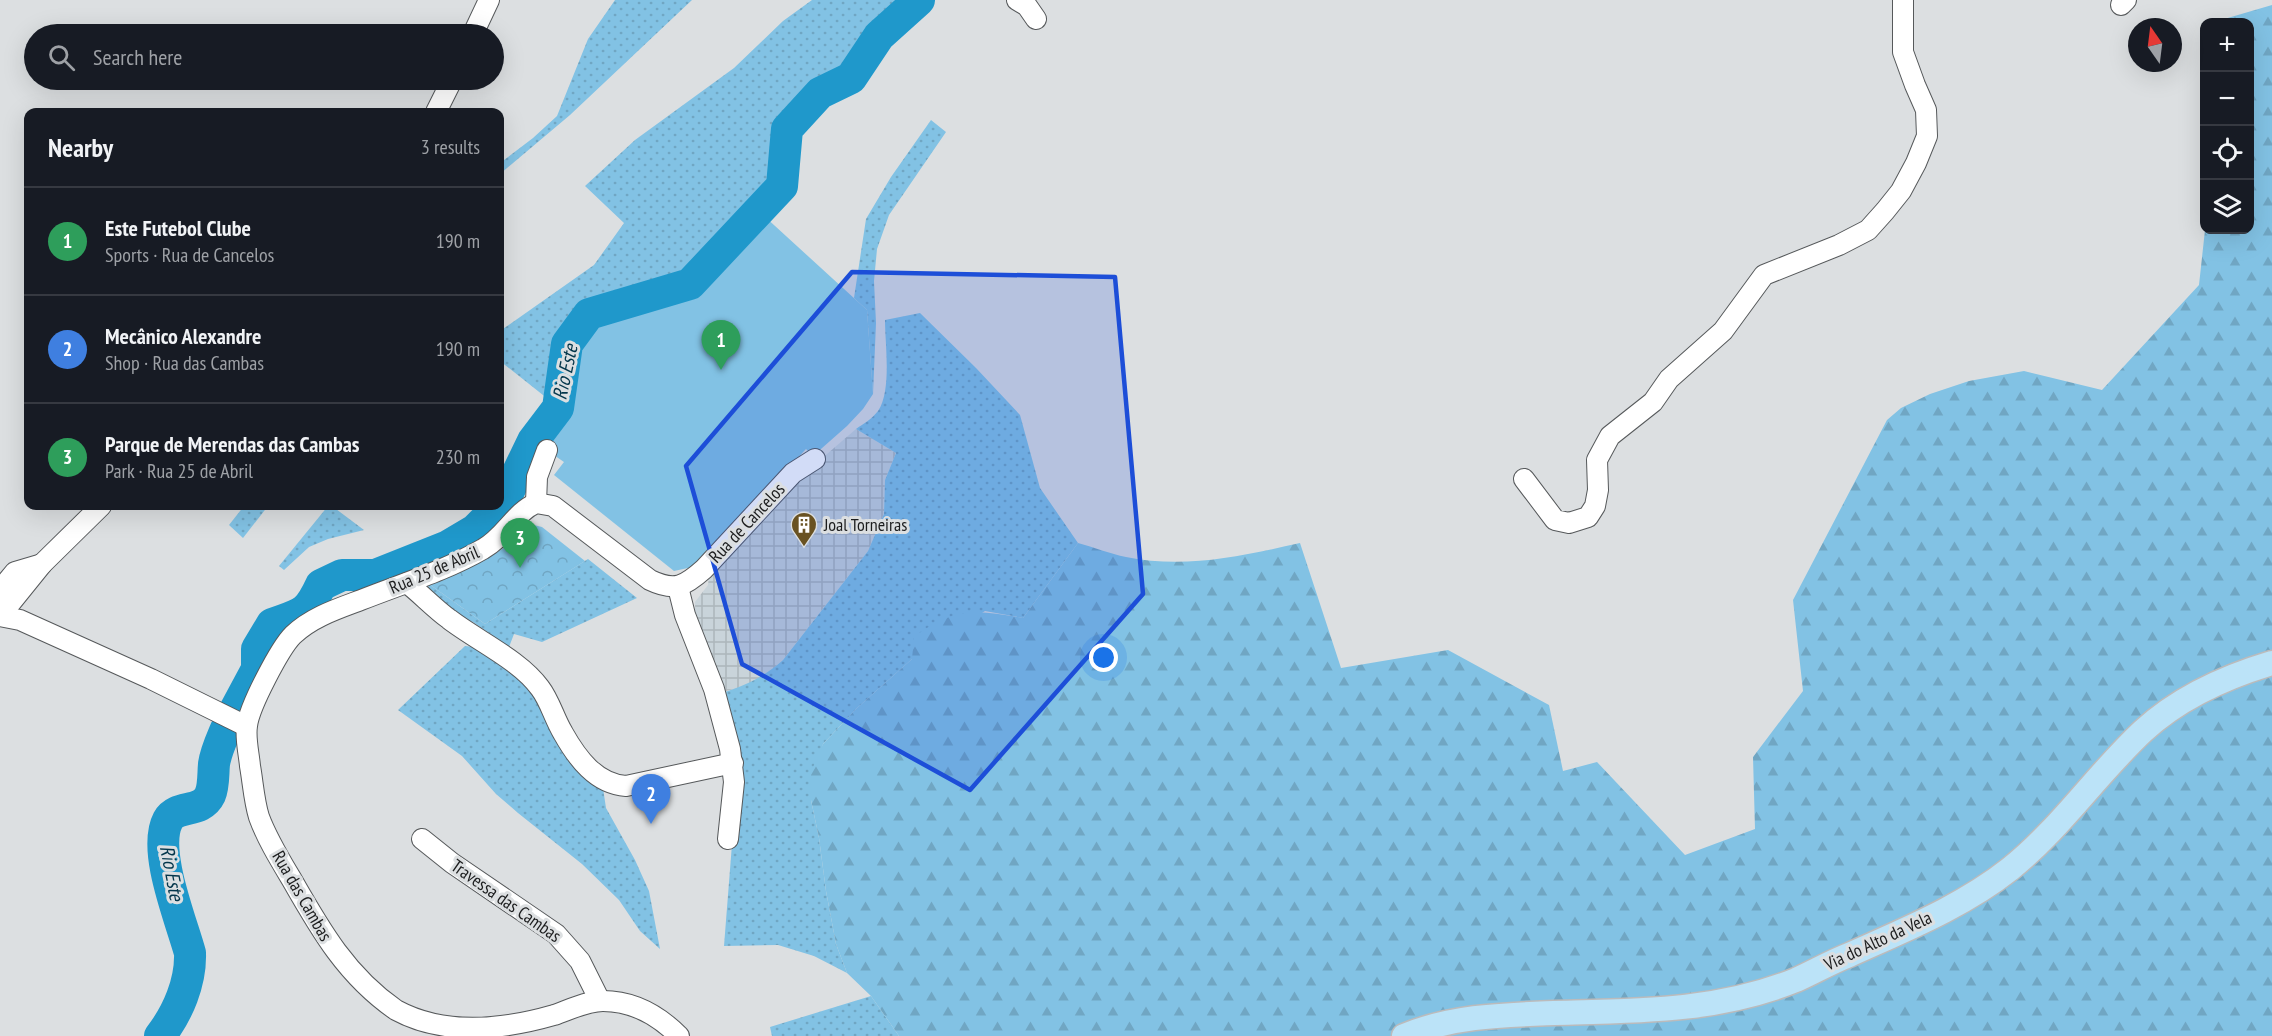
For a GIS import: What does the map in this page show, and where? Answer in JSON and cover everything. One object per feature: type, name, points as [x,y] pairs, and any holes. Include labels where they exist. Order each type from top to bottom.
[{"type":"main road","name":"Via do Alto da Vela","points":[[1404,1036],[1437,1024],[1491,1016],[1688,1008],[1745,997],[1796,980],[1899,933],[1979,891],[2035,848],[2127,748],[2163,715],[2211,686],[2240,673],[2272,663]]},
{"type":"street","points":[[478,24],[489,0]]},
{"type":"street","points":[[1017,0],[1027,6],[1036,18]]},
{"type":"street","points":[[1524,479],[1555,520],[1569,523],[1588,517],[1595,506],[1598,490],[1597,460],[1610,436],[1653,402],[1669,379],[1723,331],[1764,275],[1839,245],[1868,230],[1886,211],[1901,191],[1927,136],[1926,110],[1903,52],[1903,0]]},
{"type":"street","points":[[438,108],[447,90]]},
{"type":"street","points":[[547,450],[537,477],[536,502],[553,506],[650,580],[664,586],[678,587],[685,615],[714,689],[733,763],[734,782],[728,839]]},
{"type":"street","name":"Rua de Cancelos","points":[[678,587],[693,580],[793,473],[815,459]]},
{"type":"street","name":"Rua 25 de Abril","points":[[246,726],[261,689],[279,654],[292,636],[328,612],[407,583],[485,548],[498,539],[519,513],[536,502]]},
{"type":"street","points":[[97,510],[42,564],[0,616],[20,620],[151,679],[246,726]]},
{"type":"street","points":[[0,590],[15,572],[42,564]]},
{"type":"street","points":[[407,583],[448,618],[527,673],[548,700],[563,733],[590,770],[601,780],[614,785],[626,786],[733,763]]},
{"type":"street","name":"Rua das Cambas","points":[[246,726],[254,792],[259,816],[270,842],[335,952],[354,974],[389,1005],[413,1021],[428,1027],[467,1032],[541,1018],[600,1001],[632,1005],[649,1011],[663,1020],[679,1036]]},
{"type":"street","name":"Travessa das Cambas","points":[[422,839],[452,863],[556,934],[580,961],[600,1001]]},
{"type":"highlighted area","points":[[852,272],[1115,277],[1143,594],[970,790],[742,664],[686,466]]},
{"type":"shaded area","points":[[856,429],[896,453],[885,480],[884,514],[868,551],[783,660],[768,673],[746,686],[722,692],[695,616],[695,602],[708,585],[709,575],[791,485]]},
{"type":"green space","points":[[615,0],[692,0],[570,115],[504,171],[504,160],[557,116],[588,39]]},
{"type":"green space","points":[[812,0],[911,0],[881,25],[846,72],[820,86],[782,124],[776,184],[687,279],[589,308],[562,341],[553,403],[504,364],[504,328],[594,265],[624,223],[585,186],[635,140],[734,68],[783,21]]},
{"type":"green space","points":[[2272,5],[2272,1036],[899,1036],[871,996],[847,973],[836,944],[811,800],[811,772],[823,744],[857,708],[912,659],[914,637],[942,620],[966,613],[992,613],[1023,618],[1078,543],[1126,557],[1170,562],[1235,556],[1300,543],[1341,668],[1448,650],[1549,705],[1563,771],[1597,762],[1685,855],[1755,829],[1753,757],[1803,691],[1793,600],[1887,420],[1901,408],[1930,394],[1969,381],[2024,371],[2102,390],[2199,285],[2205,234],[2254,234],[2254,18],[2228,18]]},
{"type":"green space","points":[[931,120],[946,132],[889,215],[877,249],[874,281],[876,323],[873,394],[867,310],[854,298],[866,219],[891,177]]},
{"type":"green space","points":[[763,215],[867,310],[873,394],[847,426],[813,456],[806,449],[697,566],[674,571],[554,475],[564,462],[539,445],[562,409],[575,345],[597,319],[695,288]]},
{"type":"green space","points":[[920,313],[1020,415],[1040,488],[1078,543],[1023,618],[985,611],[912,659],[857,708],[823,744],[811,800],[836,944],[847,973],[814,956],[778,945],[724,946],[732,844],[722,693],[754,680],[783,660],[868,551],[884,514],[885,480],[896,453],[856,429],[876,414],[885,391],[885,320]]},
{"type":"green space","points":[[241,510],[265,510],[243,538],[229,525]]},
{"type":"green space","points":[[325,510],[337,510],[364,530],[328,539],[309,547],[284,570],[279,566]]},
{"type":"green space","points":[[530,524],[542,527],[585,561],[485,624],[429,584],[467,569],[494,554]]},
{"type":"green space","points":[[588,559],[637,598],[542,642],[514,634],[509,647],[473,622],[456,615],[428,588],[429,584],[485,624]]},
{"type":"green space","points":[[465,646],[475,647],[520,673],[603,788],[606,808],[635,860],[649,891],[660,949],[640,931],[619,900],[582,864],[496,794],[462,756],[398,710]]},
{"type":"green space","points":[[871,996],[899,1036],[772,1036],[770,1027]]},
{"type":"waterway","name":"Rio Este","points":[[504,501],[533,441],[558,408],[567,344],[589,314],[690,284],[782,186],[787,129],[820,93],[851,78],[879,36],[919,0]]},
{"type":"waterway","name":"Rio Este","points":[[235,710],[257,669],[257,649],[272,624],[302,612],[312,602],[321,585],[342,575],[375,575],[448,546],[475,530],[495,510]]},
{"type":"waterway","name":"Rio Este","points":[[160,1036],[182,997],[190,964],[190,953],[166,867],[163,849],[164,833],[172,815],[201,805],[210,795],[215,759],[226,729]]},
{"type":"place","name":"Este Futebol Clube","points":[[721,370]]},
{"type":"place","name":"Joal Torneiras","points":[[804,548]]},
{"type":"place","name":"Parque de Merendas das Cambas","points":[[520,568]]},
{"type":"place","name":"Mecânico Alexandre","points":[[651,824]]}]
